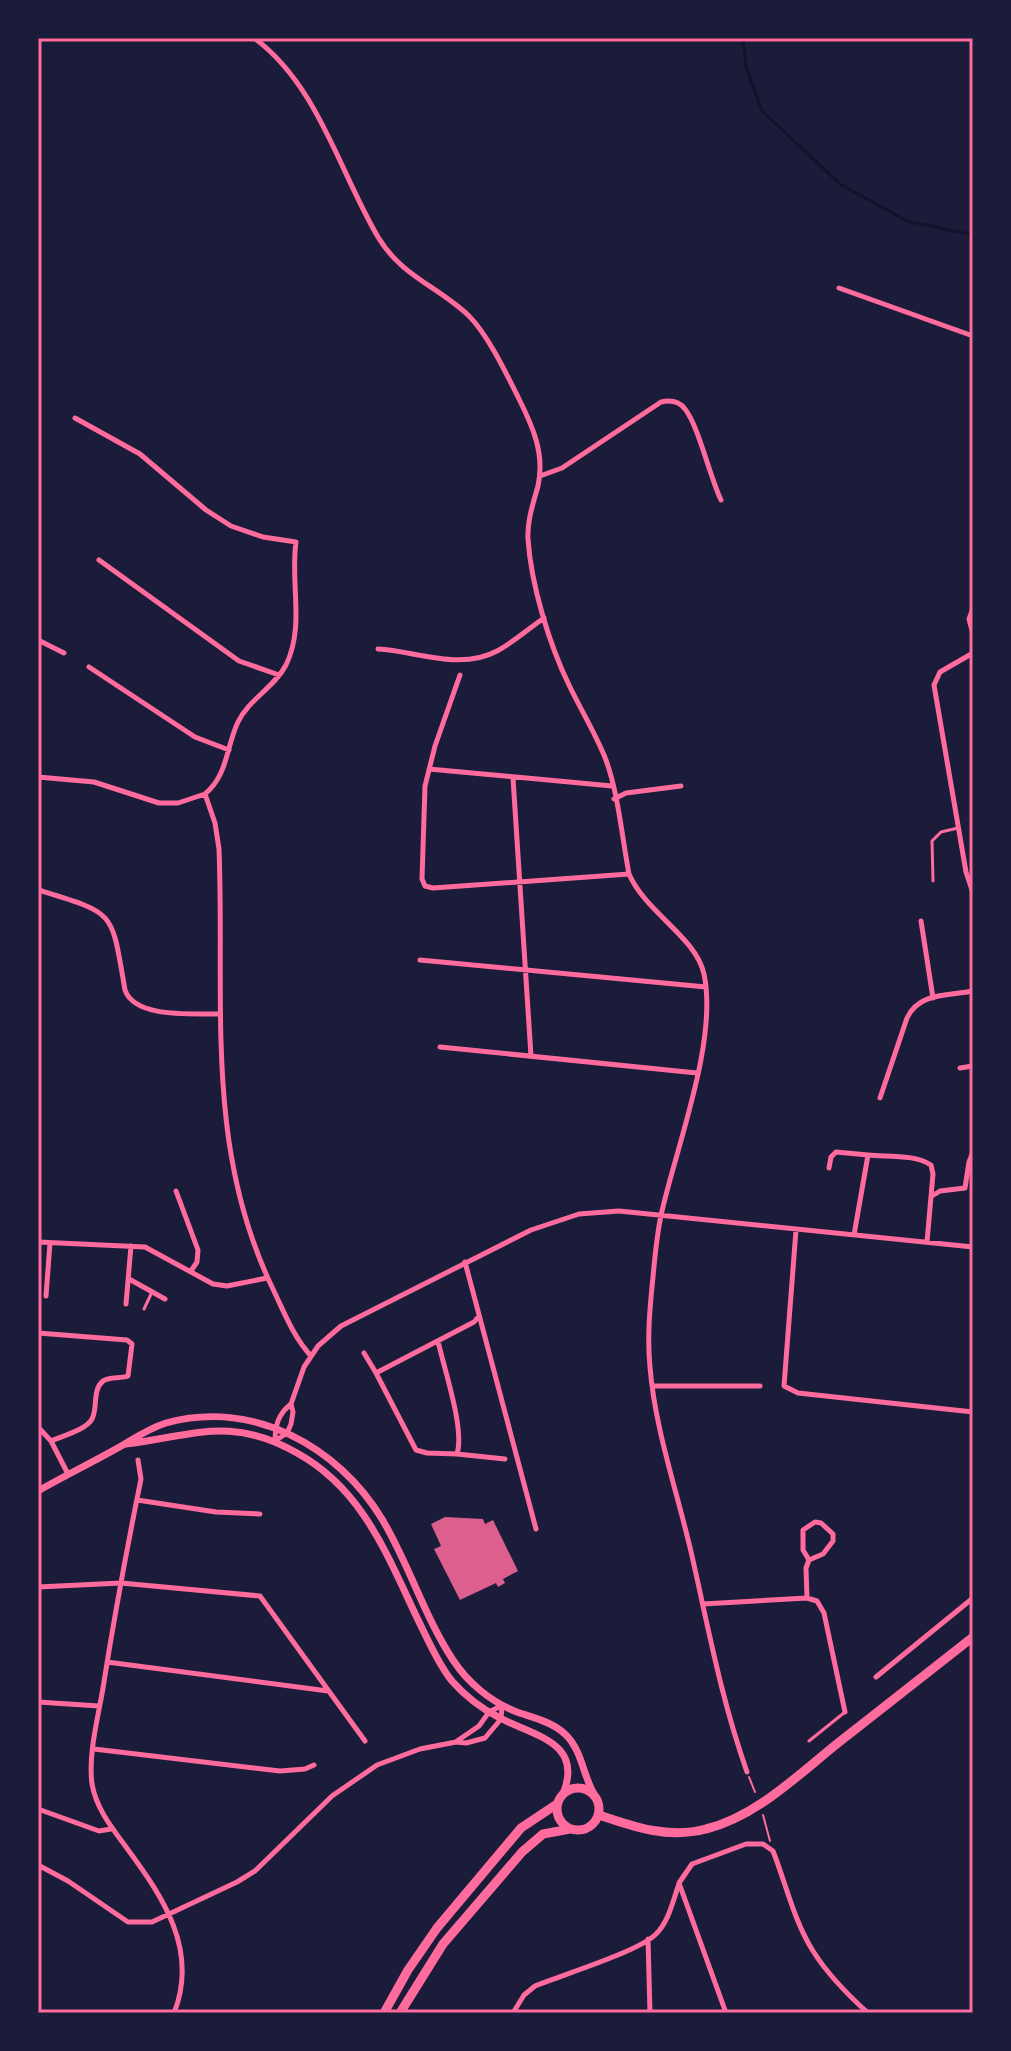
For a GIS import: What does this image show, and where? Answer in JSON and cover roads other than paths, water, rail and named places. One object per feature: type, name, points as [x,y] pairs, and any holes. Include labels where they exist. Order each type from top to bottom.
[{"type":"highway","points":[[599,1815],[647,1830],[671,1833],[705,1830],[736,1818],[787,1783],[973,1637]]},
{"type":"highway","points":[[384,2013],[416,1957],[521,1828],[557,1804],[568,1790],[582,1788],[594,1794],[599,1804],[599,1815],[587,1829],[543,1834],[522,1852],[443,1944],[400,2013]]},
{"type":"highway","points":[[557,1804],[560,1821],[570,1829]]},
{"type":"main road","points":[[38,1491],[139,1433],[166,1423],[194,1418],[237,1419],[275,1428],[304,1441],[341,1468],[370,1500],[453,1660],[473,1685],[502,1706],[549,1723],[569,1737],[594,1794]]},
{"type":"main road","points":[[124,1444],[201,1430],[234,1431],[275,1441],[333,1477],[360,1507],[375,1530],[443,1668],[464,1694],[501,1719],[541,1736],[563,1753],[569,1777],[563,1794]]},
{"type":"street","points":[[254,38],[282,63],[307,97],[379,239],[414,278],[469,316],[519,398],[540,453],[540,476],[528,525],[528,540],[544,617],[564,674],[604,755],[629,874],[641,897],[692,948],[701,965],[706,987],[705,1024],[697,1073],[660,1217],[649,1328],[652,1386],[722,1694],[747,1772]]},
{"type":"street","points":[[839,288],[973,336]]},
{"type":"street","points":[[540,476],[562,468],[661,402],[668,401],[680,404],[692,420],[709,475],[721,500]]},
{"type":"street","points":[[38,777],[94,782],[159,803],[178,803],[205,794],[220,777],[236,725],[244,711],[280,675],[290,655],[296,623],[296,542],[263,537],[231,526],[206,510],[140,454],[75,418]]},
{"type":"street","points":[[99,560],[239,661],[280,675]]},
{"type":"street","points":[[973,608],[969,619],[973,634]]},
{"type":"street","points":[[378,649],[446,659],[474,658],[496,652],[544,617]]},
{"type":"street","points":[[38,640],[64,653]]},
{"type":"street","points":[[973,653],[940,672],[934,685],[966,872],[973,893]]},
{"type":"street","points":[[89,667],[185,732],[229,750]]},
{"type":"street","points":[[460,675],[429,769],[424,797],[422,879],[425,886],[433,888],[629,874]]},
{"type":"street","points":[[429,769],[612,786]]},
{"type":"street","points":[[513,778],[531,1056]]},
{"type":"street","points":[[614,799],[626,793],[681,786]]},
{"type":"street","points":[[205,794],[215,823],[219,849],[220,1014],[227,1142],[245,1219],[267,1278],[299,1342],[311,1356]]},
{"type":"street","points":[[38,890],[92,907],[105,916],[114,930],[125,990],[134,1004],[156,1011],[220,1014]]},
{"type":"street","points":[[921,921],[933,998]]},
{"type":"street","points":[[420,960],[706,987]]},
{"type":"street","points":[[880,1098],[910,1011],[918,1002],[973,991]]},
{"type":"street","points":[[440,1047],[697,1073]]},
{"type":"street","points":[[960,1068],[973,1066]]},
{"type":"street","points":[[829,1168],[831,1157],[836,1152],[928,1162],[932,1168],[927,1242]]},
{"type":"street","points":[[931,1197],[940,1191],[965,1188],[973,1152]]},
{"type":"street","points":[[854,1235],[868,1155]]},
{"type":"street","points":[[176,1191],[198,1250],[197,1262],[191,1271]]},
{"type":"street","points":[[275,1441],[275,1428],[284,1409],[291,1404],[311,1356],[327,1336],[501,1243],[567,1217],[619,1211],[973,1247]]},
{"type":"street","points":[[796,1230],[784,1386],[798,1393],[973,1412]]},
{"type":"street","points":[[38,1242],[151,1249],[213,1284],[227,1286],[267,1278]]},
{"type":"street","points":[[46,1296],[50,1243]]},
{"type":"street","points":[[126,1304],[131,1246]]},
{"type":"street","points":[[465,1262],[536,1529]]},
{"type":"street","points":[[129,1279],[165,1299]]},
{"type":"street","points":[[376,1373],[474,1322],[479,1316]]},
{"type":"street","points":[[38,1333],[127,1340],[132,1344],[128,1376],[102,1382],[88,1424],[51,1441]]},
{"type":"street","points":[[438,1341],[458,1424],[460,1444],[457,1454]]},
{"type":"street","points":[[364,1353],[416,1450],[505,1459]]},
{"type":"street","points":[[652,1386],[760,1386]]},
{"type":"street","points":[[275,1441],[287,1433],[293,1412],[291,1404]]},
{"type":"street","points":[[38,1427],[51,1441],[68,1474]]},
{"type":"street","points":[[138,1460],[141,1479],[99,1706],[92,1782],[99,1806],[111,1829],[154,1886],[171,1915],[183,1962],[181,1991],[174,2013]]},
{"type":"street","points":[[137,1500],[216,1512],[260,1514]]},
{"type":"street","points":[[807,1598],[806,1568],[809,1560],[823,1554],[833,1541],[833,1534],[821,1523],[815,1522],[803,1530],[803,1550],[809,1560]]},
{"type":"street","points":[[38,1587],[121,1583],[260,1596],[365,1741]]},
{"type":"street","points":[[703,1604],[807,1598],[817,1601],[824,1613],[845,1712]]},
{"type":"street","points":[[876,1677],[973,1598]]},
{"type":"street","points":[[107,1662],[329,1691]]},
{"type":"street","points":[[38,1702],[99,1706]]},
{"type":"street","points":[[38,1865],[68,1881],[128,1922],[152,1922],[255,1871],[351,1781],[400,1755],[485,1738],[501,1719],[502,1706],[489,1712],[479,1726],[456,1742]]},
{"type":"street","points":[[94,1749],[280,1771],[314,1765]]},
{"type":"street","points":[[38,1809],[99,1831],[111,1829]]},
{"type":"street","points":[[513,2013],[524,1995],[535,1986],[655,1935],[667,1917],[687,1869],[699,1861],[746,1844],[758,1843],[770,1848],[814,1952],[831,1975],[868,2013]]},
{"type":"street","points":[[679,1883],[726,2013]]},
{"type":"street","points":[[648,1939],[650,2013]]},
{"type":"lane","points":[[933,881],[932,841],[941,832],[958,828]]},
{"type":"lane","points":[[144,1309],[152,1292]]},
{"type":"lane","points":[[809,1741],[845,1712]]},
{"type":"waterway","points":[[743,38],[746,67],[762,111],[840,184],[907,221],[973,235]]}]
